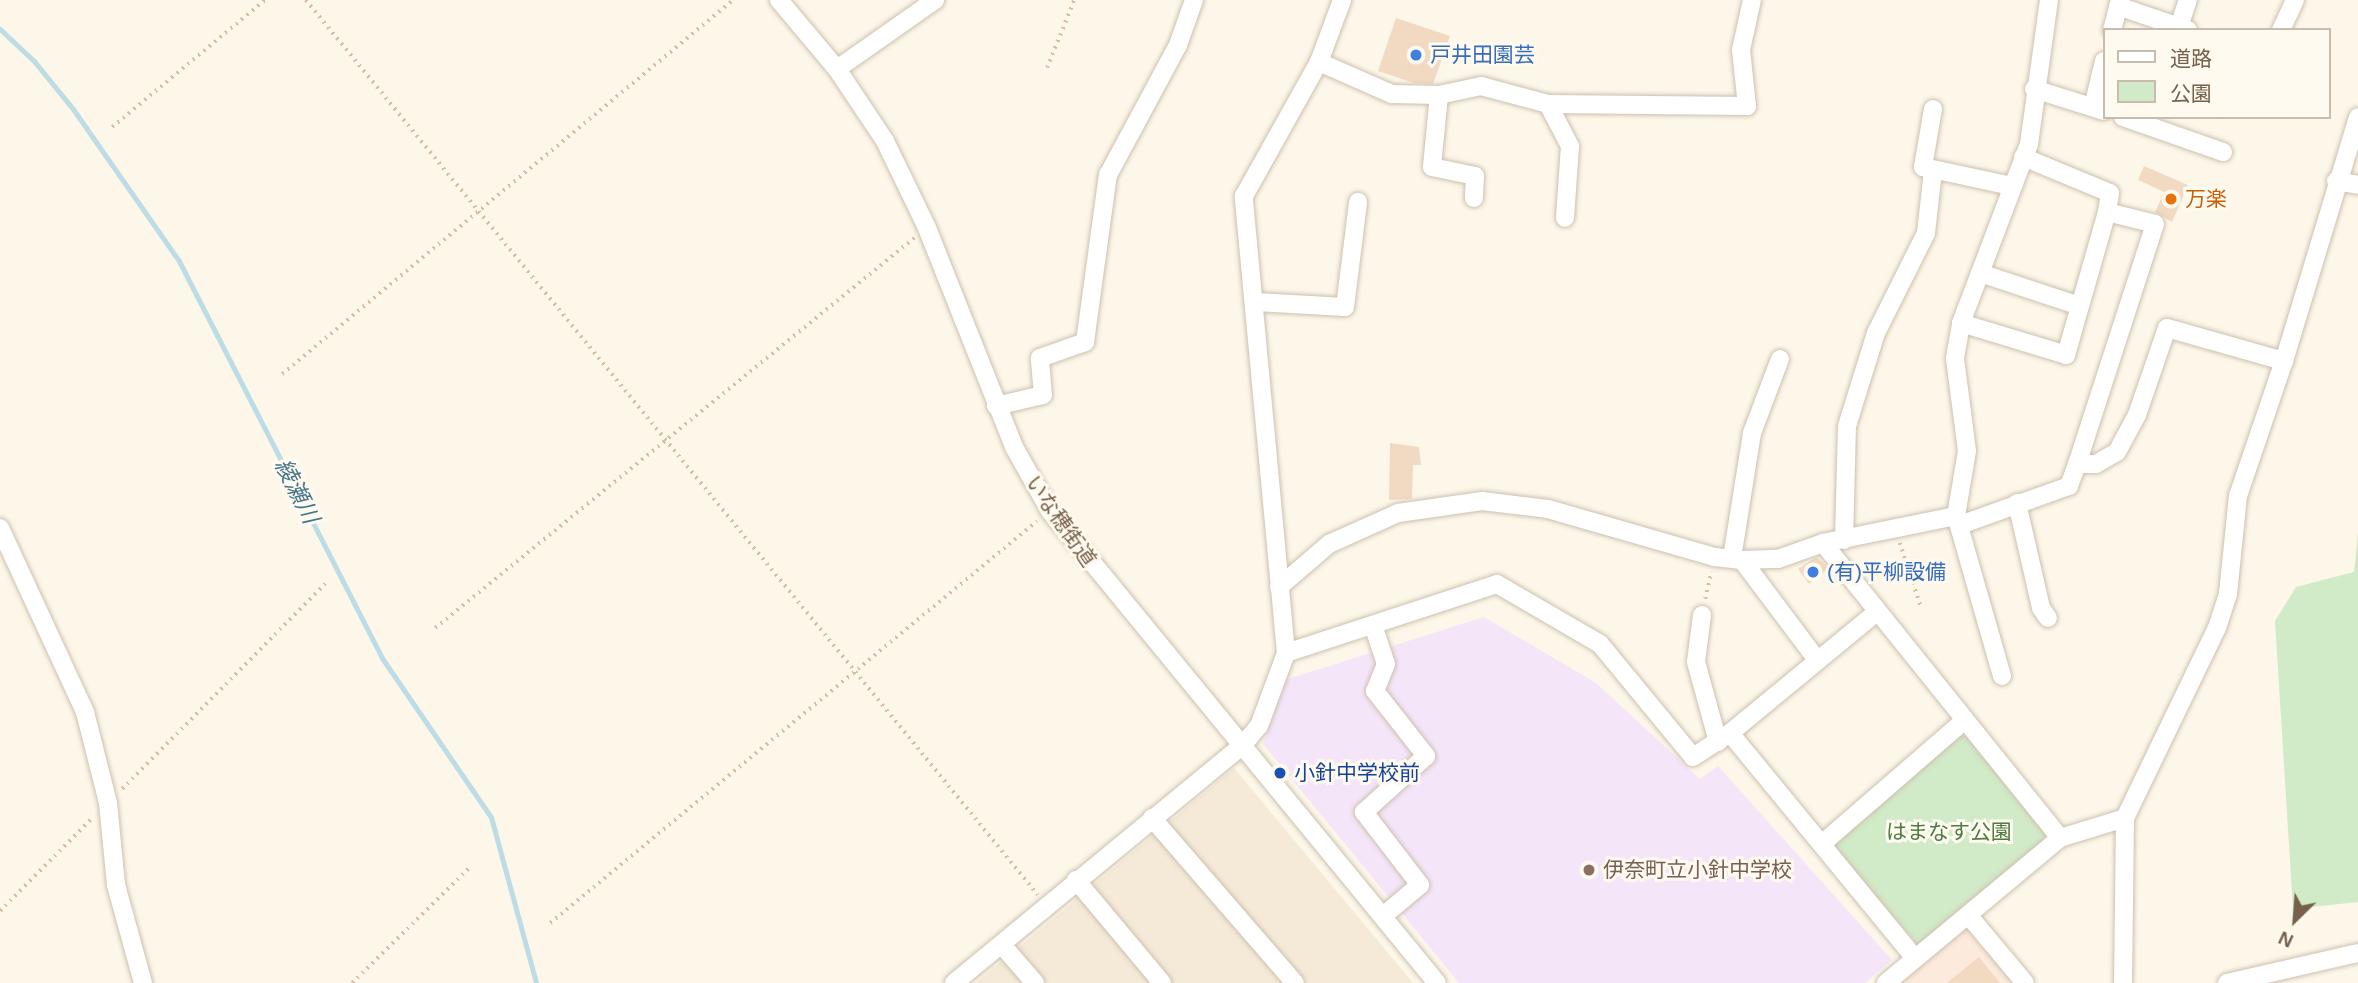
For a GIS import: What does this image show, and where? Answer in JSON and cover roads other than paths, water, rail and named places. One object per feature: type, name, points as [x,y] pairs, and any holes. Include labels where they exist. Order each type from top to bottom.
[{"type":"street","name":"いな穂街道","points":[[779,0],[837,69],[885,141],[927,228],[996,405],[1050,512],[1384,916],[1431,981]]},
{"type":"street","points":[[837,69],[935,0]]},
{"type":"street","points":[[996,405],[1042,395],[1041,358],[1085,342],[1108,175],[1178,45],[1194,0]]},
{"type":"street","points":[[954,983],[1242,746],[1259,726],[1286,653],[1256,302],[1245,234],[1244,196],[1320,62],[1342,0]]},
{"type":"street","points":[[1320,62],[1392,94],[1439,95],[1481,86],[1548,104],[1747,106],[1741,50],[1752,0]]},
{"type":"street","points":[[2002,676],[1958,520],[1967,452],[1955,358],[1961,323],[2023,157],[2049,0]]},
{"type":"street","points":[[2113,28],[2119,3],[2183,28],[2188,0]]},
{"type":"street","points":[[2282,28],[2295,0]]},
{"type":"street","points":[[2034,89],[2099,109],[2102,83]]},
{"type":"street","points":[[1439,95],[1432,167],[1475,176],[1474,198]]},
{"type":"street","points":[[1548,104],[1570,146],[1565,218]]},
{"type":"street","points":[[1933,109],[1923,166],[1933,171],[2012,186]]},
{"type":"street","points":[[2123,983],[2125,818],[2217,628],[2228,594],[2238,496],[2284,361],[2336,181],[2358,117]]},
{"type":"street","points":[[2129,119],[2223,152]]},
{"type":"street","points":[[1961,323],[2067,355],[2110,193],[2023,157]]},
{"type":"street","points":[[1844,540],[1847,426],[1876,333],[1926,233],[1933,171]]},
{"type":"street","points":[[2336,181],[2358,185]]},
{"type":"street","points":[[1256,302],[1345,307],[1358,202]]},
{"type":"street","points":[[1279,587],[1329,544],[1398,513],[1482,501],[1548,509],[1714,557],[1779,559],[1822,543],[1958,520],[2069,486],[2155,224],[2107,212]]},
{"type":"street","points":[[1980,273],[2080,306]]},
{"type":"street","points":[[2077,464],[2096,464],[2116,452],[2137,415],[2167,328],[2284,361]]},
{"type":"street","points":[[1780,359],[1752,433],[1737,559],[1817,660]]},
{"type":"street","points":[[2017,503],[2041,608],[2048,618]]},
{"type":"street","points":[[0,528],[85,712],[108,803],[116,885],[143,983]]},
{"type":"street","points":[[1822,543],[2060,838]]},
{"type":"street","points":[[1286,653],[1497,584],[1600,644],[1693,757],[1724,737],[1877,612]]},
{"type":"street","points":[[1702,615],[1696,662],[1724,737],[1824,842],[1915,958]]},
{"type":"street","points":[[1373,625],[1385,664],[1375,691],[1426,756],[1364,813],[1420,885],[1384,916]]},
{"type":"street","points":[[1824,842],[1965,720]]},
{"type":"street","points":[[1152,818],[1296,983]]},
{"type":"street","points":[[1886,983],[2060,838],[2125,818]]},
{"type":"street","points":[[1076,880],[1162,983]]},
{"type":"street","points":[[1969,916],[2025,983]]},
{"type":"street","points":[[1002,945],[1035,983]]},
{"type":"street","points":[[2227,983],[2358,953]]},
{"type":"waterway","name":"綾瀬川","points":[[0,29],[34,61],[73,109],[179,261],[382,658],[491,817],[536,983]]},
{"type":"place","name":"戸井田園芸","points":[[1416,55]]},
{"type":"place","name":"万楽","points":[[2171,199]]},
{"type":"place","name":"(有)平柳設備","points":[[1813,572]]},
{"type":"place","name":"小針中学校前","points":[[1280,773]]},
{"type":"place","name":"伊奈町立小針中学校","points":[[1589,870]]},
{"type":"park label","name":"はまなす公園","points":[[1949,832]]}]
